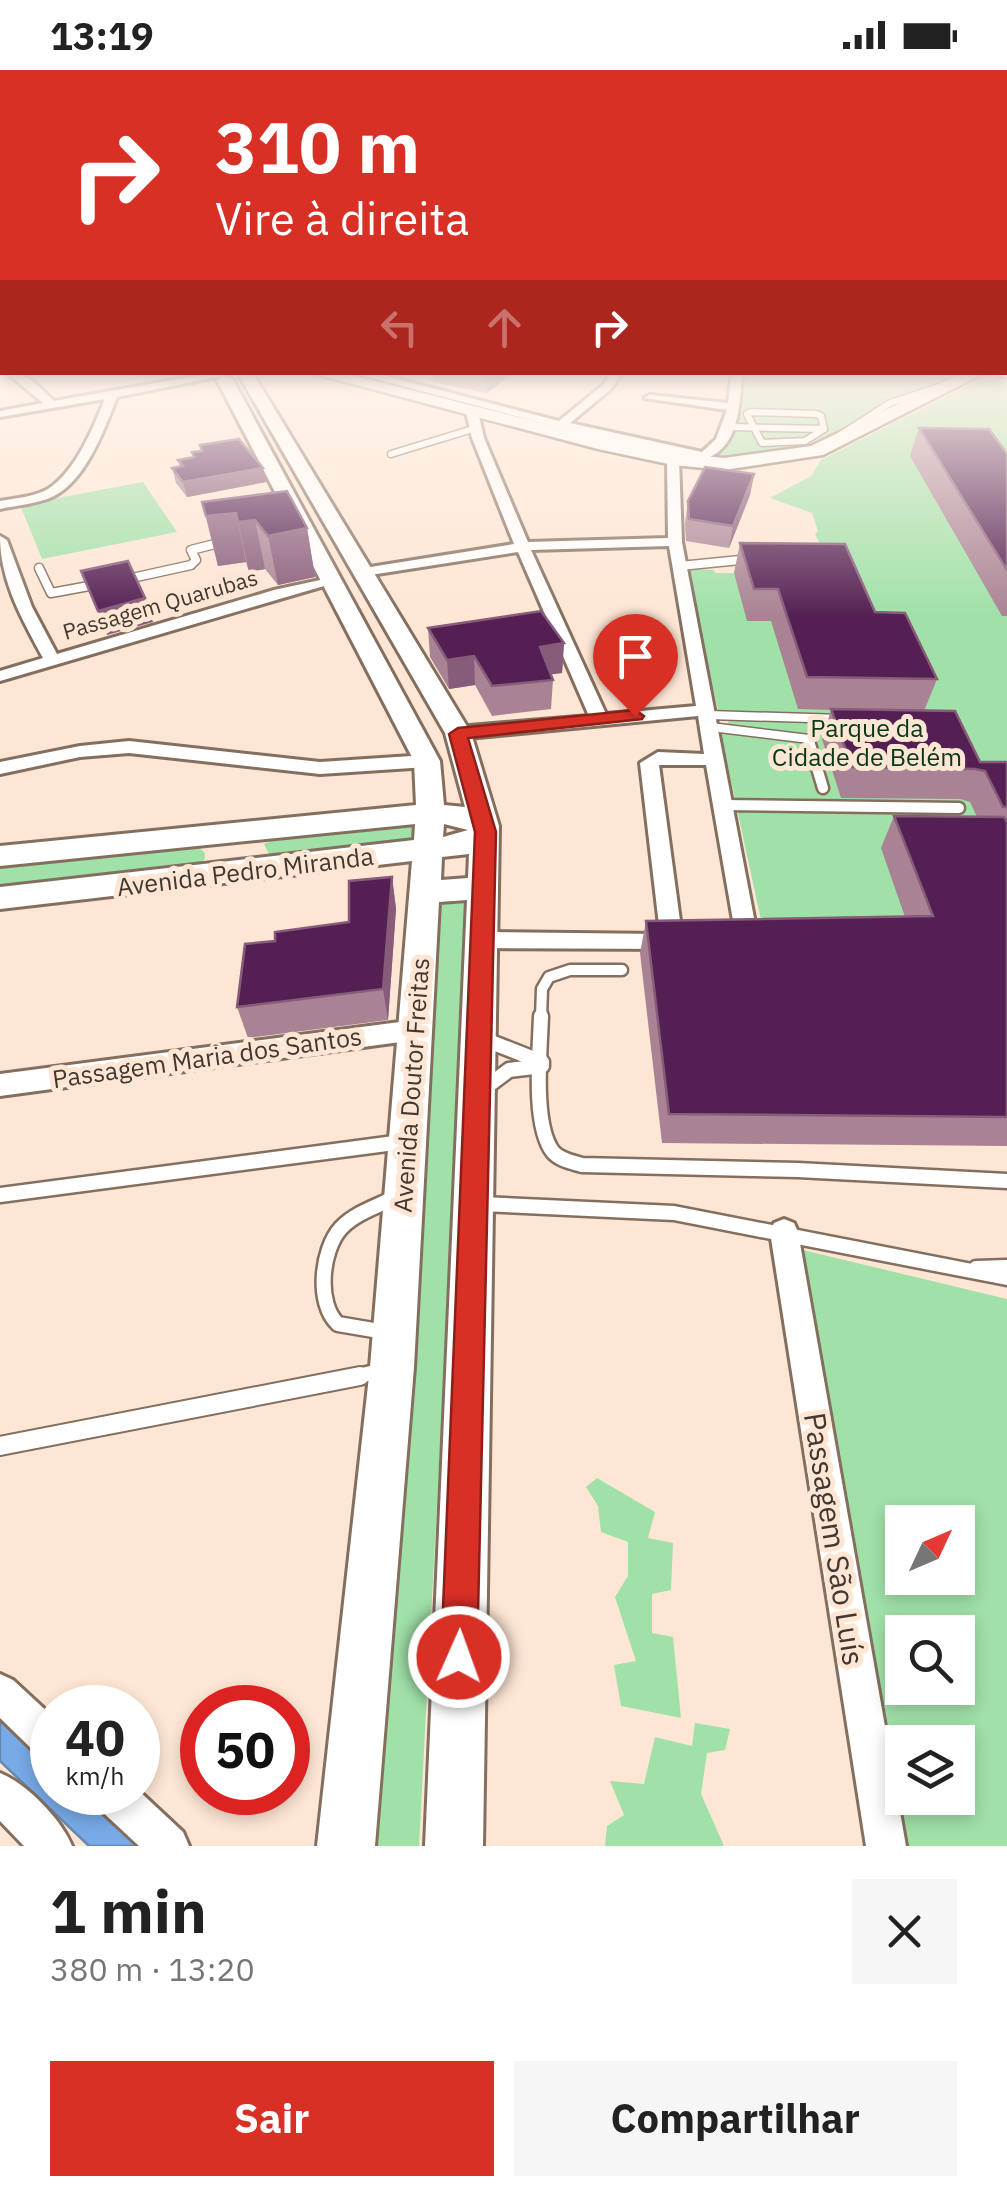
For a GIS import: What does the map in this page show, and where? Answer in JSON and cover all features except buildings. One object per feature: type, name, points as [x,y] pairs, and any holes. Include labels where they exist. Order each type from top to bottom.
[{"type":"main road","name":"Avenida Doutor Freitas","points":[[273,451],[299,531],[349,576],[427,761],[430,813],[393,1350],[346,1846]]},
{"type":"main road","name":"Avenida Doutor Freitas","points":[[278,451],[349,576],[458,734],[485,829],[454,1846]]},
{"type":"main road","points":[[643,451],[673,459],[732,464],[777,459],[795,451]]},
{"type":"main road","name":"Avenida Pedro Miranda","points":[[0,856],[430,813],[465,816],[485,829],[468,844],[0,898]]},
{"type":"main road","points":[[283,830],[262,838],[252,850],[261,862],[283,868]]},
{"type":"main road","points":[[176,879],[201,869],[213,855],[203,844],[179,838]]},
{"type":"main road","points":[[423,893],[483,887]]},
{"type":"street","points":[[0,505],[39,497],[61,484],[82,451]]},
{"type":"street","points":[[486,451],[522,547],[599,718]]},
{"type":"street","points":[[677,451],[704,456],[713,451]]},
{"type":"street","points":[[673,459],[675,542],[717,760],[738,944]]},
{"type":"street","points":[[0,540],[3,558],[24,607],[52,659]]},
{"type":"street","name":"Passagem Quarubas","points":[[0,676],[278,593],[349,576],[522,547],[675,542]]},
{"type":"street","points":[[458,734],[599,718],[709,718]]},
{"type":"street","points":[[0,768],[70,752],[124,747],[217,752],[344,769],[427,761]]},
{"type":"street","points":[[482,940],[682,944],[649,763],[658,758],[717,760]]},
{"type":"street","name":"Passagem Maria dos Santos","points":[[0,1085],[415,1030]]},
{"type":"street","name":"Passagem São Luís","points":[[784,1232],[886,1846]]},
{"type":"street","points":[[0,1693],[30,1721]]},
{"type":"street","points":[[0,1793],[52,1846]]},
{"type":"street","points":[[135,1815],[168,1846]]},
{"type":"lane","points":[[391,454],[399,451]]},
{"type":"lane","points":[[39,568],[47,590],[56,594],[191,566],[196,560],[191,550],[195,547],[236,540]]},
{"type":"lane","points":[[680,566],[758,562]]},
{"type":"lane","points":[[709,718],[860,719]]},
{"type":"lane","points":[[709,718],[808,739],[820,731],[846,732]]},
{"type":"lane","points":[[808,739],[823,788]]},
{"type":"lane","points":[[724,805],[959,808]]},
{"type":"lane","points":[[622,970],[570,970],[548,976],[542,989],[546,1143],[556,1156],[582,1165],[798,1170],[1007,1181]]},
{"type":"lane","points":[[478,1033],[542,1064]]},
{"type":"lane","points":[[475,1098],[492,1080],[509,1070],[542,1064]]},
{"type":"lane","points":[[0,1196],[407,1141]]},
{"type":"lane","points":[[393,1350],[330,1318],[325,1308],[327,1254],[331,1239],[343,1225],[404,1192]]},
{"type":"lane","points":[[472,1204],[674,1214],[784,1232],[1007,1278]]},
{"type":"lane","points":[[951,1268],[1007,1267]]},
{"type":"lane","points":[[0,1446],[324,1385],[393,1350]]},
{"type":"green space","points":[[709,451],[802,451],[738,461],[704,456]]},
{"type":"green space","name":"Parque da Cidade de Belém","points":[[839,451],[1007,451],[1007,948],[767,948],[721,735],[729,721],[726,710],[718,710],[686,569],[715,573],[835,574],[815,534],[818,531],[812,513],[770,498],[811,476],[821,460]]},
{"type":"green space","points":[[143,482],[177,532],[42,559],[20,505]]},
{"type":"green space","points":[[418,824],[416,843],[277,858],[269,854],[264,844],[289,833]]},
{"type":"green space","points":[[181,843],[198,847],[205,853],[205,859],[196,866],[0,892],[0,863]]},
{"type":"green space","points":[[469,895],[419,1846],[357,1846],[428,896]]},
{"type":"green space","points":[[786,1246],[1007,1299],[1007,1846],[899,1846],[893,1815],[975,1815],[975,1725],[885,1725],[885,1772]]},
{"type":"green space","points":[[597,1478],[655,1512],[648,1538],[673,1543],[671,1590],[652,1594],[652,1633],[673,1637],[681,1718],[621,1706],[614,1665],[636,1661],[615,1597],[628,1576],[628,1542],[601,1532],[598,1506],[586,1487]]},
{"type":"green space","points":[[695,1723],[730,1729],[725,1750],[707,1753],[701,1794],[724,1846],[605,1846],[607,1826],[624,1815],[610,1781],[644,1784],[655,1737],[692,1746]]},
{"type":"water","points":[[0,1706],[30,1735],[30,1790],[0,1761]]},
{"type":"water","points":[[57,1815],[115,1815],[148,1846],[89,1846]]},
{"type":"route","points":[[459,1657],[486,832],[458,734],[635,716]]}]
